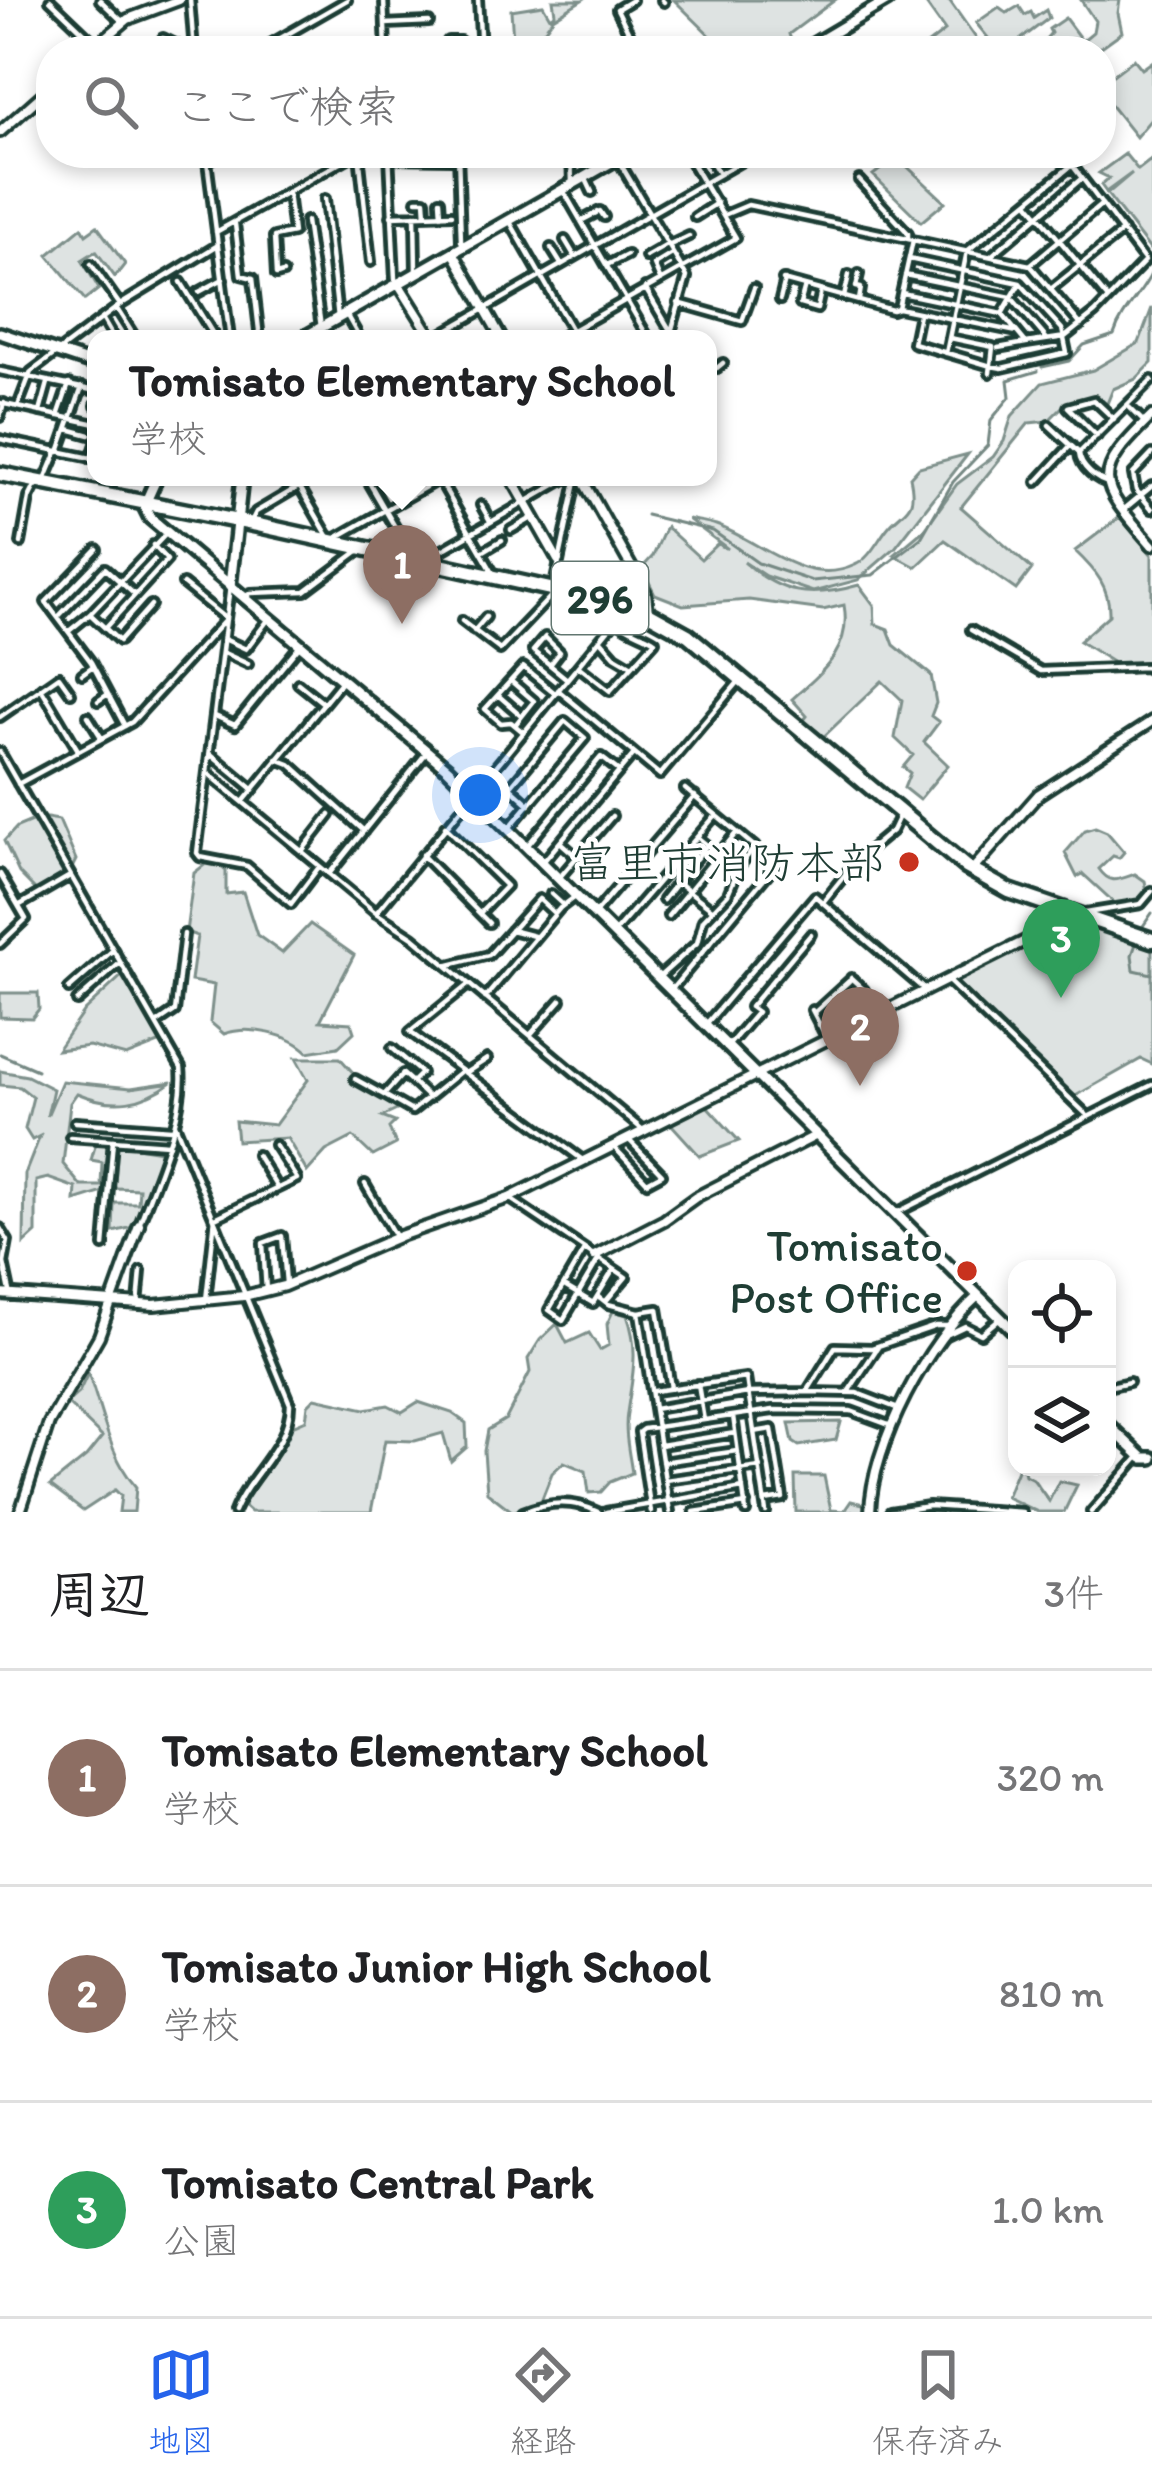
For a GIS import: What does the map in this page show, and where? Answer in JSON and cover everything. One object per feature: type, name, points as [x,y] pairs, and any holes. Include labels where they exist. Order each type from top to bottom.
[{"type":"highway","name":"296","points":[[0,474],[423,558],[648,612],[688,635],[972,871],[1009,891],[1152,940]]},
{"type":"main road","points":[[827,36],[888,0]]},
{"type":"main road","points":[[317,330],[599,168]]},
{"type":"main road","points":[[0,333],[87,362]]},
{"type":"main road","points":[[153,486],[145,502],[146,513],[473,793],[1008,1326]]},
{"type":"main road","points":[[230,586],[245,522],[243,486]]},
{"type":"main road","points":[[1116,1432],[1145,1457]]},
{"type":"street","points":[[50,0],[83,36]]},
{"type":"street","points":[[100,0],[123,22]]},
{"type":"street","points":[[107,36],[123,22],[179,0]]},
{"type":"street","points":[[190,0],[191,36]]},
{"type":"street","points":[[284,36],[347,0]]},
{"type":"street","points":[[384,0],[385,36]]},
{"type":"street","points":[[478,0],[480,36]]},
{"type":"street","points":[[630,36],[617,9],[632,0]]},
{"type":"street","points":[[385,24],[429,22]]},
{"type":"street","points":[[110,33],[114,36]]},
{"type":"street","points":[[0,131],[36,101]]},
{"type":"street","points":[[208,168],[229,330]]},
{"type":"street","points":[[216,232],[332,168]]},
{"type":"street","points":[[360,168],[371,262]]},
{"type":"street","points":[[389,168],[394,279],[427,330]]},
{"type":"street","points":[[460,168],[461,242],[465,245]]},
{"type":"street","points":[[569,168],[567,187],[581,221],[644,330]]},
{"type":"street","points":[[624,168],[686,277],[670,330]]},
{"type":"street","points":[[509,220],[572,330],[736,238],[695,168]]},
{"type":"street","points":[[715,168],[720,174]]},
{"type":"street","points":[[447,330],[730,168]]},
{"type":"street","points":[[946,353],[967,251],[1068,168]]},
{"type":"street","points":[[998,348],[1065,337],[1145,261],[1074,168]]},
{"type":"street","points":[[585,177],[592,192]]},
{"type":"street","points":[[991,256],[1082,178]]},
{"type":"street","points":[[859,180],[911,240],[898,308]]},
{"type":"street","points":[[283,274],[276,275],[274,236],[293,233],[288,193]]},
{"type":"street","points":[[325,199],[342,316],[353,330]]},
{"type":"street","points":[[417,200],[425,200],[426,215]]},
{"type":"street","points":[[440,200],[441,214]]},
{"type":"street","points":[[1027,201],[1108,299]]},
{"type":"street","points":[[695,217],[717,203]]},
{"type":"street","points":[[1030,265],[1102,204]]},
{"type":"street","points":[[724,215],[748,205],[1030,265],[1081,325]]},
{"type":"street","points":[[581,221],[600,211],[604,218]]},
{"type":"street","points":[[391,216],[452,214]]},
{"type":"street","points":[[415,215],[416,273]]},
{"type":"street","points":[[306,221],[307,271],[322,327]]},
{"type":"street","points":[[235,224],[242,274],[253,278],[259,330]]},
{"type":"street","points":[[1051,289],[1123,231]]},
{"type":"street","points":[[646,257],[688,236]]},
{"type":"street","points":[[565,240],[575,256]]},
{"type":"street","points":[[90,330],[218,245]]},
{"type":"street","points":[[551,248],[561,265]]},
{"type":"street","points":[[453,252],[497,330]]},
{"type":"street","points":[[661,280],[654,265],[672,254]]},
{"type":"street","points":[[607,265],[627,255]]},
{"type":"street","points":[[909,259],[1020,283],[1065,337],[1067,353],[990,369],[913,343],[919,314]]},
{"type":"street","points":[[91,264],[131,330]]},
{"type":"street","points":[[844,297],[849,274]]},
{"type":"street","points":[[859,274],[859,301]]},
{"type":"street","points":[[905,275],[1011,297],[1046,339]]},
{"type":"street","points":[[199,292],[223,280]]},
{"type":"street","points":[[780,300],[784,280],[892,310],[1017,332]]},
{"type":"street","points":[[181,282],[210,330]]},
{"type":"street","points":[[1002,314],[1020,283]]},
{"type":"street","points":[[805,286],[800,304],[817,309],[821,291]]},
{"type":"street","points":[[678,303],[742,321],[754,288]]},
{"type":"street","points":[[645,289],[666,330]]},
{"type":"street","points":[[901,293],[1002,314],[1026,344]]},
{"type":"street","points":[[103,320],[109,330]]},
{"type":"street","points":[[18,406],[27,376],[87,332]]},
{"type":"street","points":[[950,338],[993,347],[990,369]]},
{"type":"street","points":[[717,368],[723,363]]},
{"type":"street","points":[[0,384],[2,372],[87,388]]},
{"type":"street","points":[[1079,453],[1152,380]]},
{"type":"street","points":[[40,412],[49,381]]},
{"type":"street","points":[[58,416],[69,384]]},
{"type":"street","points":[[21,543],[29,498],[58,452],[82,387]]},
{"type":"street","points":[[1096,436],[1068,407],[1094,400],[1114,419]]},
{"type":"street","points":[[0,417],[2,403],[87,422]]},
{"type":"street","points":[[1127,405],[1149,420],[1109,461],[1110,483],[1113,498],[1152,545]]},
{"type":"street","points":[[1049,425],[1079,453],[1099,481],[1110,483]]},
{"type":"street","points":[[68,429],[87,434]]},
{"type":"street","points":[[0,439],[87,458]]},
{"type":"street","points":[[1037,482],[1071,445]]},
{"type":"street","points":[[1152,454],[1133,474],[1152,509]]},
{"type":"street","points":[[245,522],[299,486],[331,541],[426,486]]},
{"type":"street","points":[[371,486],[409,551],[423,558],[555,486]]},
{"type":"street","points":[[399,486],[406,498]]},
{"type":"street","points":[[444,486],[494,576]]},
{"type":"street","points":[[516,486],[558,560]]},
{"type":"street","points":[[544,486],[546,490]]},
{"type":"street","points":[[462,621],[500,650],[552,596],[573,486]]},
{"type":"street","points":[[581,486],[649,594],[648,612]]},
{"type":"street","points":[[1122,511],[1152,486]]},
{"type":"street","points":[[481,505],[490,522]]},
{"type":"street","points":[[511,530],[533,517]]},
{"type":"street","points":[[69,632],[168,532]]},
{"type":"street","points":[[482,552],[502,540]]},
{"type":"street","points":[[105,628],[167,560],[153,545]]},
{"type":"street","points":[[244,597],[305,591],[362,548]]},
{"type":"street","points":[[97,549],[46,602],[93,666],[125,726]]},
{"type":"street","points":[[58,616],[105,568],[135,595]]},
{"type":"street","points":[[183,584],[226,619]]},
{"type":"street","points":[[230,586],[197,853],[247,866],[291,904],[320,866]]},
{"type":"street","points":[[376,913],[626,604]]},
{"type":"street","points":[[90,614],[119,641],[151,605]]},
{"type":"street","points":[[475,631],[486,617]]},
{"type":"street","points":[[224,639],[246,649],[269,618]]},
{"type":"street","points":[[18,784],[125,726],[226,619]]},
{"type":"street","points":[[578,666],[610,691],[656,641],[617,619]]},
{"type":"street","points":[[971,630],[1041,670],[1144,667],[1152,671]]},
{"type":"street","points":[[550,665],[560,652],[544,637],[533,651],[550,665],[567,679]]},
{"type":"street","points":[[600,639],[615,656],[633,666]]},
{"type":"street","points":[[215,716],[235,725],[301,645]]},
{"type":"street","points":[[222,652],[248,664]]},
{"type":"street","points":[[82,674],[93,666]]},
{"type":"street","points":[[524,732],[501,723],[485,709],[523,667],[660,776],[740,680]]},
{"type":"street","points":[[0,717],[59,676],[71,693]]},
{"type":"street","points":[[243,802],[343,680]]},
{"type":"street","points":[[511,681],[534,701],[514,725]]},
{"type":"street","points":[[298,683],[323,703]]},
{"type":"street","points":[[41,688],[78,750]]},
{"type":"street","points":[[98,700],[109,694]]},
{"type":"street","points":[[497,695],[522,716]]},
{"type":"street","points":[[573,728],[585,713]]},
{"type":"street","points":[[88,716],[101,737]]},
{"type":"street","points":[[509,828],[530,805],[585,738],[565,721],[510,787],[530,805]]},
{"type":"street","points":[[972,871],[1035,797],[1152,721]]},
{"type":"street","points":[[0,752],[181,1068],[168,1144],[111,1303],[99,1336],[49,1424],[20,1512]]},
{"type":"street","points":[[329,874],[428,752]]},
{"type":"street","points":[[211,754],[253,789]]},
{"type":"street","points":[[543,862],[634,754]]},
{"type":"street","points":[[527,846],[601,757],[620,771]]},
{"type":"street","points":[[277,759],[290,764],[364,831]]},
{"type":"street","points":[[209,774],[644,1131]]},
{"type":"street","points":[[659,977],[697,944],[704,920],[728,894],[737,871],[755,847],[685,789]]},
{"type":"street","points":[[595,913],[694,796]]},
{"type":"street","points":[[302,851],[330,814]]},
{"type":"street","points":[[614,932],[716,814]]},
{"type":"street","points":[[823,902],[856,861],[892,831],[900,814]]},
{"type":"street","points":[[559,878],[612,816]]},
{"type":"street","points":[[446,826],[506,886],[480,914]]},
{"type":"street","points":[[668,916],[737,832]]},
{"type":"street","points":[[663,900],[707,845],[696,836]]},
{"type":"street","points":[[560,842],[577,857]]},
{"type":"street","points":[[422,855],[489,922]]},
{"type":"street","points":[[717,855],[737,871]]},
{"type":"street","points":[[671,990],[776,864]]},
{"type":"street","points":[[0,874],[26,919],[0,944]]},
{"type":"street","points":[[20,905],[70,876]]},
{"type":"street","points":[[676,882],[712,909]]},
{"type":"street","points":[[0,1228],[8,1241],[6,1295],[138,1304],[266,1291],[509,1198],[1076,915],[1141,904],[1152,891]]},
{"type":"street","points":[[551,894],[563,905]]},
{"type":"street","points":[[485,998],[563,905],[578,895]]},
{"type":"street","points":[[706,1024],[815,896],[926,991]]},
{"type":"street","points":[[446,965],[489,955],[539,899],[555,914]]},
{"type":"street","points":[[511,930],[536,937]]},
{"type":"street","points":[[156,1024],[175,1011],[184,934]]},
{"type":"street","points":[[728,1046],[758,1012],[750,1006],[811,934]]},
{"type":"street","points":[[69,989],[113,950]]},
{"type":"street","points":[[77,1001],[121,964]]},
{"type":"street","points":[[87,973],[97,984]]},
{"type":"street","points":[[819,1025],[868,1000],[851,977],[813,1011],[819,1025],[826,1038]]},
{"type":"street","points":[[948,981],[1087,1115]]},
{"type":"street","points":[[469,984],[410,1032],[584,1160]]},
{"type":"street","points":[[530,1035],[561,1000]]},
{"type":"street","points":[[392,1048],[421,1073],[412,1082]]},
{"type":"street","points":[[355,1079],[412,1111],[487,1059]]},
{"type":"street","points":[[384,1095],[404,1075],[428,1098]]},
{"type":"street","points":[[896,1213],[1152,1085]]},
{"type":"street","points":[[75,1122],[172,1125]]},
{"type":"street","points":[[86,1138],[87,1123]]},
{"type":"street","points":[[172,1125],[290,1408],[282,1438],[234,1512]]},
{"type":"street","points":[[138,1142],[139,1127]]},
{"type":"street","points":[[584,1250],[549,1310],[562,1320],[596,1258],[696,1197],[817,1135]]},
{"type":"street","points":[[70,1137],[168,1144]]},
{"type":"street","points":[[613,1146],[647,1182],[662,1174],[627,1139]]},
{"type":"street","points":[[104,1246],[113,1140]]},
{"type":"street","points":[[214,1219],[297,1179],[275,1145]]},
{"type":"street","points":[[257,1155],[278,1188]]},
{"type":"street","points":[[365,1184],[395,1238]]},
{"type":"street","points":[[509,1198],[626,1277],[605,1301]]},
{"type":"street","points":[[206,1300],[214,1219]]},
{"type":"street","points":[[266,1291],[263,1243],[282,1236],[286,1285]]},
{"type":"street","points":[[563,1286],[593,1304],[614,1269]]},
{"type":"street","points":[[138,1304],[141,1271]]},
{"type":"street","points":[[598,1296],[638,1312],[658,1309],[670,1388]]},
{"type":"street","points":[[870,1512],[874,1480],[899,1409],[944,1330],[978,1296]]},
{"type":"street","points":[[638,1312],[670,1512]]},
{"type":"street","points":[[807,1392],[835,1347],[878,1346],[936,1326],[944,1330],[965,1327],[978,1335],[1000,1318]]},
{"type":"street","points":[[848,1392],[878,1346]]},
{"type":"street","points":[[651,1392],[746,1378],[766,1512]]},
{"type":"street","points":[[1116,1386],[1129,1382]]},
{"type":"street","points":[[698,1384],[704,1420]]},
{"type":"street","points":[[654,1409],[748,1393],[848,1392],[899,1409]]},
{"type":"street","points":[[651,1512],[639,1432],[752,1413],[851,1411],[891,1426]]},
{"type":"street","points":[[694,1512],[746,1508],[733,1416]]},
{"type":"street","points":[[754,1432],[772,1429],[783,1498],[765,1501]]},
{"type":"street","points":[[660,1445],[735,1433]]},
{"type":"street","points":[[662,1462],[737,1451]]},
{"type":"street","points":[[1091,1512],[1145,1457],[1152,1468]]},
{"type":"street","points":[[665,1480],[760,1467]]},
{"type":"street","points":[[524,1512],[562,1502],[602,1512],[631,1509],[743,1488]]},
{"type":"street","points":[[890,1512],[1022,1512]]},
{"type":"shaded area","points":[[553,0],[582,0],[553,18],[542,33],[513,36],[511,10],[543,5],[550,17],[555,13]]},
{"type":"shaded area","points":[[674,0],[835,0],[790,36],[711,36]]},
{"type":"shaded area","points":[[923,0],[949,0],[974,36],[939,36],[945,31]]},
{"type":"shaded area","points":[[1081,0],[1120,0],[1122,32],[1088,36],[1095,21]]},
{"type":"shaded area","points":[[1019,6],[1034,18],[1046,10],[1049,18],[1025,36],[987,36],[976,23],[999,7],[1007,13]]},
{"type":"shaded area","points":[[1065,18],[1078,36],[1048,36],[1049,29]]},
{"type":"shaded area","points":[[1134,59],[1142,69],[1152,62],[1152,118],[1136,137],[1116,112],[1116,73]]},
{"type":"shaded area","points":[[1125,154],[1138,170],[1152,159],[1152,252],[1107,194],[1132,173],[1106,192],[1101,185],[1109,178],[1099,173],[1116,168],[1116,161]]},
{"type":"shaded area","points":[[882,168],[909,168],[945,202],[921,222],[873,175]]},
{"type":"shaded area","points":[[97,226],[125,264],[115,277],[96,251],[82,260],[99,289],[85,300],[48,255],[82,227],[86,234]]},
{"type":"shaded area","points":[[1152,308],[1152,363],[1136,379],[1113,389],[1106,406],[1095,397],[1064,405],[1048,421],[1029,423],[961,507],[1032,569],[1016,590],[945,540],[916,567],[894,555],[924,530],[957,484],[993,457],[1012,416],[1042,383],[1093,370],[1139,343]]},
{"type":"shaded area","points":[[968,454],[895,548],[858,580],[813,592],[765,576],[744,562],[771,581],[797,591],[811,593],[826,592],[859,585],[874,605],[875,624],[888,629],[894,645],[931,675],[936,703],[931,716],[939,722],[924,742],[948,765],[919,800],[904,788],[910,773],[903,767],[913,755],[895,738],[902,700],[882,681],[819,741],[800,725],[807,716],[792,699],[824,669],[839,647],[844,605],[823,610],[749,600],[683,605],[655,594],[642,568],[666,527],[701,559],[717,544],[728,549],[688,519],[716,525],[800,567],[836,571],[855,565],[910,504],[910,477],[919,467]]},
{"type":"shaded area","points":[[1120,517],[1152,555],[1152,668],[1148,665],[1130,673],[1079,641],[1109,615],[1109,605],[1100,580],[1075,551]]},
{"type":"shaded area","points":[[41,817],[59,820],[76,860],[71,870],[37,891],[19,873],[4,841],[17,827]]},
{"type":"shaded area","points":[[1095,827],[1107,832],[1124,852],[1099,869],[1111,879],[1135,874],[1145,881],[1147,891],[1137,900],[1118,906],[1083,874],[1077,877],[1065,853],[1085,830]]},
{"type":"shaded area","points":[[212,859],[226,871],[226,894],[243,892],[257,935],[282,953],[310,924],[354,955],[320,1021],[351,1023],[354,1032],[338,1047],[308,1052],[269,1033],[224,1034],[210,1022],[214,985],[191,981],[197,936],[186,932],[194,873]]},
{"type":"shaded area","points":[[1074,919],[1152,943],[1152,1064],[1141,1059],[1072,1098],[953,981]]},
{"type":"shaded area","points":[[125,973],[164,1041],[126,1056],[89,1046],[57,1050],[84,1011]]},
{"type":"shaded area","points":[[0,993],[38,993],[39,1009],[32,1018],[0,1017]]},
{"type":"shaded area","points":[[296,1058],[340,1058],[357,1077],[359,1087],[399,1109],[382,1117],[395,1122],[389,1128],[396,1144],[373,1156],[353,1137],[326,1151],[307,1172],[287,1138],[237,1141],[235,1121],[275,1125],[308,1080]]},
{"type":"shaded area","points":[[0,1071],[27,1076],[53,1089],[47,1116],[62,1081],[131,1088],[172,1082],[151,1095],[128,1101],[104,1101],[77,1093],[70,1103],[63,1164],[81,1186],[101,1186],[102,1162],[91,1160],[96,1143],[109,1145],[107,1185],[115,1181],[118,1144],[161,1151],[137,1226],[113,1232],[114,1203],[138,1203],[139,1189],[116,1188],[75,1201],[76,1188],[48,1178],[36,1181],[36,1233],[24,1244],[25,1174],[40,1136],[32,1140],[25,1129],[33,1097],[20,1087],[0,1085]]},
{"type":"shaded area","points":[[707,1106],[739,1141],[700,1156],[671,1124]]},
{"type":"shaded area","points":[[613,1311],[627,1315],[633,1340],[626,1428],[632,1473],[610,1482],[601,1492],[589,1493],[586,1471],[564,1462],[552,1473],[541,1501],[513,1512],[487,1492],[484,1451],[488,1430],[506,1419],[540,1340],[557,1324],[567,1343],[589,1333],[600,1350],[609,1345],[607,1324]]},
{"type":"shaded area","points":[[88,1373],[113,1447],[136,1487],[134,1512],[119,1512],[121,1496],[115,1490],[83,1511],[50,1486],[102,1437],[67,1403]]},
{"type":"shaded area","points":[[315,1398],[365,1409],[388,1405],[402,1412],[418,1402],[466,1423],[467,1447],[451,1461],[443,1433],[415,1441],[385,1440],[371,1512],[250,1512],[242,1505],[276,1457],[290,1427],[306,1420],[308,1405]]},
{"type":"shaded area","points":[[841,1422],[836,1440],[799,1446],[793,1442],[789,1423]]},
{"type":"shaded area","points":[[795,1476],[824,1476],[831,1510],[844,1511],[851,1501],[867,1505],[866,1512],[796,1512]]},
{"type":"shaded area","points":[[1014,1476],[1033,1479],[1049,1501],[1059,1481],[1077,1485],[1064,1512],[1038,1512],[1006,1497]]},
{"type":"waterway","points":[[1042,367],[1069,361],[1084,345],[1114,335],[1152,272]]},
{"type":"waterway","points":[[646,515],[713,531],[758,563],[812,581],[873,575],[921,538],[953,482],[988,445],[991,420],[1010,397],[1008,380],[1038,371]]},
{"type":"waterway","points":[[1141,929],[1152,913]]},
{"type":"waterway","points":[[1138,938],[1132,955],[1134,970],[1152,974]]},
{"type":"waterway","points":[[0,1054],[37,1070]]},
{"type":"place","name":"Tomisato Elementary School","points":[[402,624]]},
{"type":"place","name":"富里市消防本部","points":[[909,862]]},
{"type":"place","name":"Tomisato Central Park","points":[[1061,998]]},
{"type":"place","name":"Tomisato Junior High School","points":[[860,1086]]},
{"type":"place","name":"Tomisato Post Office","points":[[967,1271]]}]
